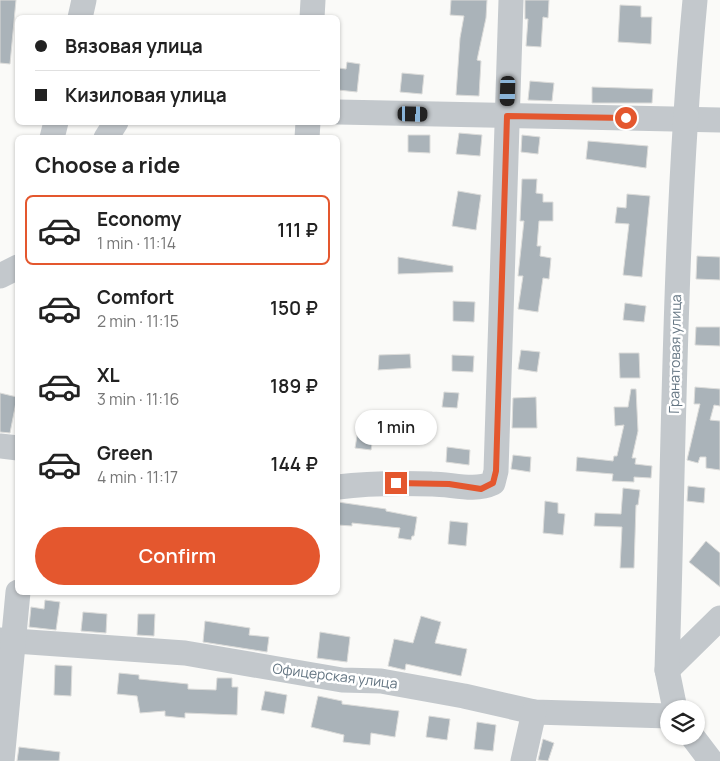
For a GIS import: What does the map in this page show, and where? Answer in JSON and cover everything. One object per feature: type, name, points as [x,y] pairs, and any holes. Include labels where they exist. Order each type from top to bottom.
[{"type":"street","points":[[81,15],[84,0]]},
{"type":"street","points":[[312,15],[313,0]]},
{"type":"street","points":[[340,487],[364,484],[413,483],[449,484],[481,489],[493,483],[496,471],[511,0]]},
{"type":"street","name":"Гранатовая улица","points":[[673,700],[667,670],[676,300],[685,119],[695,0]]},
{"type":"street","points":[[340,112],[720,120]]},
{"type":"street","points":[[0,276],[15,268]]},
{"type":"street","points":[[0,446],[15,448]]},
{"type":"street","points":[[2,761],[6,641],[17,595]]},
{"type":"street","points":[[667,670],[720,618]]},
{"type":"street","name":"Офицерская улица","points":[[6,641],[185,653],[342,680],[381,681],[464,696],[534,712],[660,716]]},
{"type":"street","points":[[523,761],[534,712]]},
{"type":"street","points":[[699,745],[712,761]]},
{"type":"building","points":[[0,0],[16,0],[10,64],[0,63]]},
{"type":"building","points":[[451,0],[487,0],[486,18],[477,60],[481,61],[479,96],[456,95],[460,38],[464,16],[450,15]]},
{"type":"building","points":[[525,0],[549,0],[548,18],[543,17],[541,47],[526,46],[528,19],[525,19]]},
{"type":"building","points":[[620,5],[641,6],[641,17],[652,17],[651,44],[618,42]]},
{"type":"building","points":[[347,62],[360,64],[357,92],[340,90],[340,68],[346,69]]},
{"type":"building","points":[[402,73],[424,75],[422,94],[400,92]]},
{"type":"building","points":[[530,81],[554,83],[552,101],[528,100]]},
{"type":"building","points":[[592,87],[653,89],[652,103],[592,103]]},
{"type":"building","points":[[459,133],[482,135],[480,156],[456,154]]},
{"type":"building","points":[[408,135],[430,135],[430,153],[408,152]]},
{"type":"building","points":[[522,135],[540,137],[538,154],[521,152]]},
{"type":"building","points":[[588,141],[648,146],[646,168],[586,159]]},
{"type":"building","points":[[522,179],[537,179],[536,193],[543,194],[543,202],[553,202],[553,221],[539,221],[537,246],[541,246],[540,256],[551,258],[549,279],[543,278],[538,312],[518,309],[523,276],[518,276],[524,221],[520,221]]},
{"type":"building","points":[[458,191],[481,195],[476,230],[452,226]]},
{"type":"building","points":[[627,194],[650,196],[642,277],[623,275],[629,224],[615,223],[617,207],[626,208]]},
{"type":"building","points":[[697,256],[720,257],[720,280],[696,279]]},
{"type":"building","points":[[398,257],[453,266],[453,272],[398,274]]},
{"type":"building","points":[[453,301],[475,302],[474,322],[453,321]]},
{"type":"building","points":[[625,303],[646,306],[644,322],[623,320]]},
{"type":"building","points":[[696,327],[720,327],[720,346],[695,345]]},
{"type":"building","points":[[521,350],[540,352],[537,372],[518,369]]},
{"type":"building","points":[[619,353],[639,353],[640,378],[620,378]]},
{"type":"building","points":[[410,354],[411,368],[378,370],[379,355]]},
{"type":"building","points":[[452,355],[474,356],[473,372],[452,371]]},
{"type":"building","points":[[695,387],[720,389],[720,406],[714,405],[710,420],[720,421],[720,470],[706,468],[706,457],[700,457],[698,463],[687,460],[700,404],[694,404]]},
{"type":"building","points":[[631,389],[636,389],[638,431],[632,458],[636,458],[635,464],[652,466],[651,478],[634,477],[634,482],[612,481],[613,474],[576,471],[577,457],[613,461],[614,456],[617,456],[624,425],[615,426],[614,407],[628,407]]},
{"type":"building","points":[[444,392],[459,393],[457,408],[442,407]]},
{"type":"building","points":[[0,393],[15,397],[15,407],[10,433],[0,432]]},
{"type":"building","points":[[536,397],[537,428],[512,428],[513,398]]},
{"type":"building","points":[[358,430],[374,432],[371,450],[355,448]]},
{"type":"building","points":[[447,447],[470,450],[469,465],[446,462]]},
{"type":"building","points":[[513,455],[531,457],[530,472],[511,469]]},
{"type":"building","points":[[688,486],[705,488],[704,503],[687,501]]},
{"type":"building","points":[[623,488],[640,490],[638,505],[636,505],[634,568],[620,568],[622,527],[594,526],[595,513],[621,514]]},
{"type":"building","points":[[545,501],[558,503],[558,513],[565,514],[563,535],[543,533]]},
{"type":"building","points":[[340,502],[386,509],[386,511],[417,517],[414,536],[412,536],[411,540],[398,538],[400,528],[352,523],[352,526],[340,525]]},
{"type":"building","points":[[450,521],[468,523],[466,546],[448,544]]},
{"type":"building","points":[[706,541],[720,553],[720,587],[689,562]]},
{"type":"building","points":[[45,600],[60,602],[56,630],[29,627],[31,607],[44,609]]},
{"type":"building","points":[[83,612],[107,614],[106,633],[81,631]]},
{"type":"building","points":[[138,614],[155,614],[154,636],[137,635]]},
{"type":"building","points":[[421,616],[441,622],[435,643],[467,649],[461,676],[406,664],[405,670],[388,666],[394,639],[413,643]]},
{"type":"building","points":[[205,621],[250,628],[249,635],[269,637],[267,652],[203,642]]},
{"type":"building","points":[[320,632],[350,637],[347,662],[317,658]]},
{"type":"building","points":[[55,665],[72,666],[71,696],[54,695]]},
{"type":"building","points":[[119,673],[139,675],[139,679],[188,684],[188,689],[216,690],[217,678],[232,678],[232,687],[238,687],[237,715],[185,713],[185,718],[165,716],[165,711],[140,713],[137,696],[117,694]]},
{"type":"building","points":[[265,691],[287,695],[284,714],[261,710]]},
{"type":"building","points":[[318,696],[342,701],[342,704],[399,711],[395,737],[371,733],[370,745],[343,742],[344,735],[311,727]]},
{"type":"building","points":[[429,716],[450,719],[447,740],[426,737]]},
{"type":"building","points":[[477,722],[496,725],[493,751],[474,749]]},
{"type":"building","points":[[543,739],[554,743],[548,761],[538,760]]},
{"type":"building","points":[[19,747],[60,752],[59,761],[17,761]]},
{"type":"route","points":[[396,483],[449,484],[481,489],[493,483],[496,471],[507,116],[626,118]]}]
